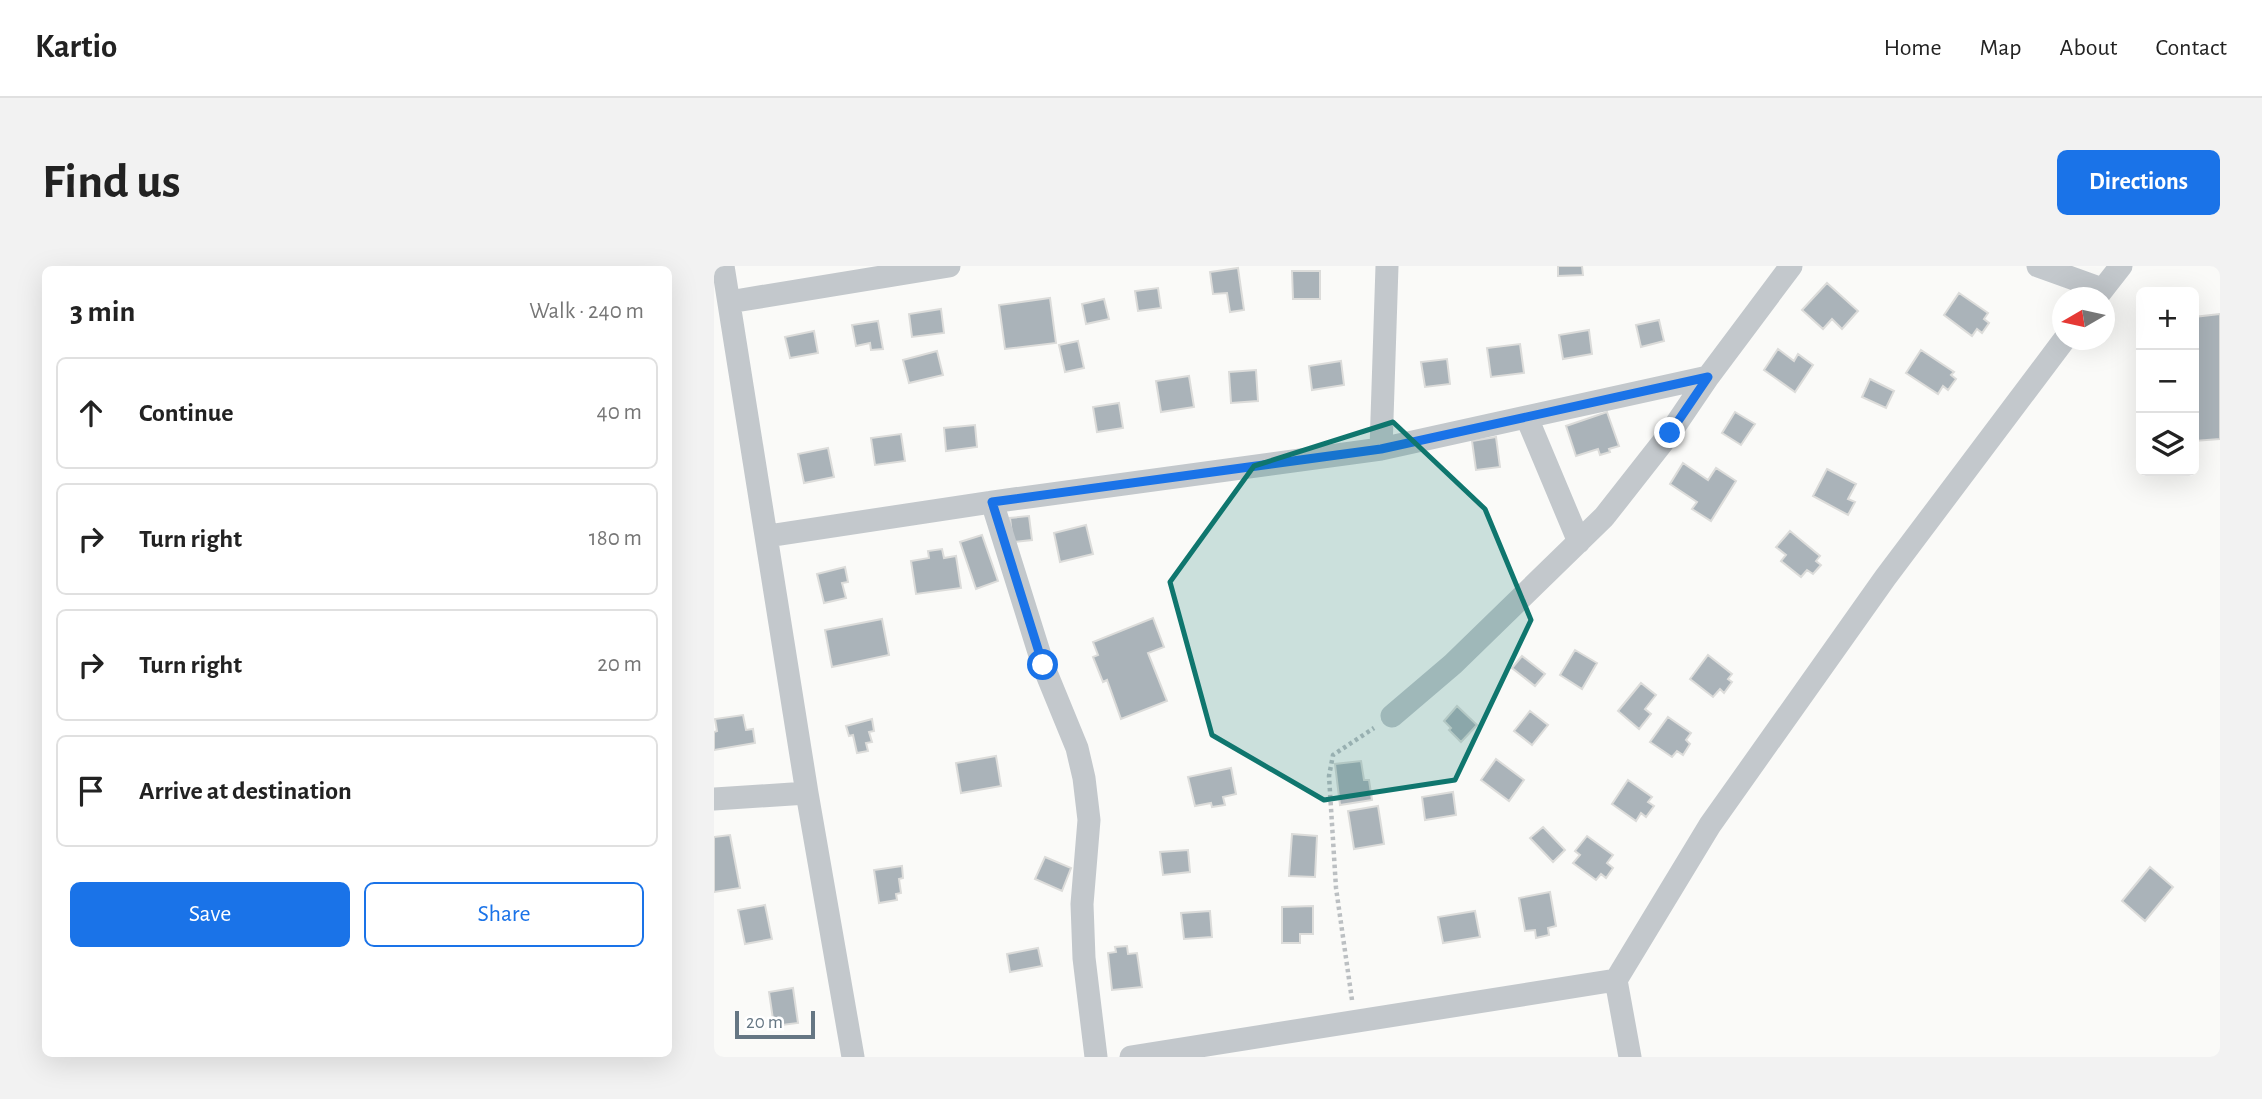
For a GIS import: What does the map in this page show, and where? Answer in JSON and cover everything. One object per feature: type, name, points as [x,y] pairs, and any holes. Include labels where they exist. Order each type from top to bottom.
[{"type":"street","points":[[723,266],[807,793],[853,1057]]},
{"type":"street","points":[[729,302],[948,266]]},
{"type":"street","points":[[1381,449],[1387,266]]},
{"type":"street","points":[[1392,716],[1453,664],[1579,542],[1626,492],[1791,266]]},
{"type":"street","points":[[2038,266],[2085,287]]},
{"type":"street","points":[[2104,287],[2121,266]]},
{"type":"street","points":[[1630,1057],[1616,980],[1710,825],[1885,578],[2056,350]]},
{"type":"street","points":[[768,536],[992,502],[1381,449],[1708,377]]},
{"type":"street","points":[[1527,418],[1579,542]]},
{"type":"street","points":[[992,502],[1043,665],[1077,748],[1084,778],[1089,820],[1082,904],[1084,958],[1096,1057]]},
{"type":"street","points":[[714,799],[807,793]]},
{"type":"street","points":[[1131,1057],[1616,980]]},
{"type":"path","points":[[1354,1021],[1336,888],[1329,776],[1333,755],[1392,716]]},
{"type":"highlighted area","points":[[1393,422],[1485,509],[1531,620],[1455,780],[1324,800],[1212,735],[1170,582],[1254,466]]},
{"type":"building","points":[[1558,266],[1582,266],[1583,275],[1558,276]]},
{"type":"building","points":[[1238,268],[1244,310],[1230,312],[1227,293],[1213,294],[1210,272]]},
{"type":"building","points":[[1292,271],[1320,271],[1320,299],[1293,299]]},
{"type":"building","points":[[1827,283],[1858,311],[1842,329],[1832,319],[1823,329],[1802,310]]},
{"type":"building","points":[[1158,288],[1161,308],[1138,311],[1135,291]]},
{"type":"building","points":[[1959,293],[1988,313],[1984,319],[1989,323],[1982,333],[1977,329],[1972,336],[1944,315]]},
{"type":"building","points":[[1050,298],[1056,343],[1005,349],[999,305]]},
{"type":"building","points":[[1104,299],[1109,319],[1086,324],[1082,304]]},
{"type":"building","points":[[941,309],[944,333],[912,337],[909,314]]},
{"type":"building","points":[[2220,314],[2220,439],[2199,441],[2199,316]]},
{"type":"building","points":[[1659,320],[1664,341],[1641,347],[1636,325]]},
{"type":"building","points":[[878,321],[883,349],[871,350],[870,343],[856,346],[852,325]]},
{"type":"building","points":[[1589,330],[1592,354],[1563,359],[1559,335]]},
{"type":"building","points":[[814,331],[818,353],[790,358],[785,337]]},
{"type":"building","points":[[1078,341],[1084,368],[1065,372],[1059,345]]},
{"type":"building","points":[[1520,344],[1524,373],[1491,377],[1487,348]]},
{"type":"building","points":[[1778,349],[1794,361],[1798,354],[1813,365],[1795,392],[1764,370]]},
{"type":"building","points":[[1921,350],[1954,372],[1951,375],[1956,379],[1948,390],[1943,386],[1938,394],[1906,373]]},
{"type":"building","points":[[937,351],[943,375],[909,383],[903,360]]},
{"type":"building","points":[[1447,359],[1450,384],[1425,387],[1421,362]]},
{"type":"building","points":[[1341,361],[1344,385],[1312,390],[1309,366]]},
{"type":"building","points":[[1256,370],[1258,401],[1231,403],[1229,372]]},
{"type":"building","points":[[1189,376],[1194,407],[1161,412],[1156,381]]},
{"type":"building","points":[[1870,379],[1894,391],[1886,408],[1862,397]]},
{"type":"building","points":[[1119,403],[1123,428],[1097,432],[1093,407]]},
{"type":"building","points":[[1607,412],[1619,446],[1600,455],[1598,449],[1576,456],[1566,426]]},
{"type":"building","points":[[1735,412],[1755,424],[1741,445],[1722,433]]},
{"type":"building","points":[[975,425],[977,447],[946,451],[944,428]]},
{"type":"building","points":[[901,434],[905,461],[875,465],[871,438]]},
{"type":"building","points":[[1496,437],[1500,467],[1476,470],[1472,441]]},
{"type":"building","points":[[828,448],[834,477],[804,483],[798,454]]},
{"type":"building","points":[[1683,463],[1708,480],[1716,468],[1736,481],[1711,521],[1692,509],[1697,502],[1670,484]]},
{"type":"building","points":[[1827,469],[1856,484],[1848,499],[1855,502],[1848,515],[1813,496]]},
{"type":"building","points":[[1029,516],[1032,540],[1013,542],[1010,518]]},
{"type":"building","points":[[1086,525],[1093,554],[1060,562],[1054,533]]},
{"type":"building","points":[[1790,531],[1820,556],[1816,561],[1821,565],[1813,574],[1807,570],[1801,577],[1781,561],[1786,555],[1776,547]]},
{"type":"building","points":[[982,535],[998,581],[976,589],[960,542]]},
{"type":"building","points":[[942,549],[944,558],[956,556],[961,588],[916,594],[911,561],[929,558],[928,551]]},
{"type":"building","points":[[845,567],[848,582],[842,583],[846,598],[824,603],[817,574]]},
{"type":"building","points":[[1153,618],[1164,647],[1148,653],[1167,701],[1121,719],[1107,680],[1103,682],[1093,657],[1098,655],[1093,642]]},
{"type":"building","points":[[882,619],[889,655],[832,667],[825,630]]},
{"type":"building","points":[[1575,650],[1597,663],[1582,689],[1560,675]]},
{"type":"building","points":[[1708,655],[1732,674],[1728,679],[1732,682],[1724,693],[1720,689],[1713,697],[1690,679]]},
{"type":"building","points":[[1522,656],[1545,674],[1535,686],[1512,668]]},
{"type":"building","points":[[1641,683],[1656,695],[1645,709],[1651,714],[1639,729],[1618,711]]},
{"type":"building","points":[[1457,706],[1477,725],[1461,742],[1444,721]]},
{"type":"building","points":[[1530,711],[1548,725],[1532,745],[1514,731]]},
{"type":"building","points":[[743,715],[746,730],[753,729],[755,743],[714,750],[714,732],[717,731],[715,719]]},
{"type":"building","points":[[1668,717],[1691,733],[1686,740],[1690,744],[1683,755],[1677,751],[1672,757],[1650,742]]},
{"type":"building","points":[[872,719],[874,731],[869,732],[872,742],[866,743],[868,751],[857,753],[853,735],[849,736],[846,726]]},
{"type":"building","points":[[996,756],[1001,786],[961,793],[956,763]]},
{"type":"building","points":[[1496,759],[1524,780],[1509,801],[1481,780]]},
{"type":"building","points":[[1361,761],[1364,780],[1369,780],[1372,800],[1340,805],[1335,764]]},
{"type":"building","points":[[1231,768],[1236,794],[1223,797],[1225,805],[1212,807],[1211,803],[1195,806],[1188,777]]},
{"type":"building","points":[[1628,780],[1652,797],[1648,802],[1654,806],[1646,817],[1641,813],[1636,821],[1612,804]]},
{"type":"building","points":[[1453,792],[1456,815],[1425,820],[1422,797]]},
{"type":"building","points":[[1378,806],[1384,844],[1354,849],[1348,811]]},
{"type":"building","points":[[1543,827],[1565,850],[1553,862],[1530,838]]},
{"type":"building","points":[[1292,834],[1317,836],[1315,877],[1289,876]]},
{"type":"building","points":[[730,835],[740,888],[714,892],[714,837]]},
{"type":"building","points":[[1587,836],[1613,855],[1607,863],[1613,868],[1606,878],[1601,874],[1596,880],[1573,863],[1580,855],[1575,851]]},
{"type":"building","points":[[1188,850],[1190,872],[1163,875],[1160,852]]},
{"type":"building","points":[[1045,857],[1071,868],[1062,891],[1035,879]]},
{"type":"building","points":[[902,866],[903,878],[899,879],[901,893],[896,894],[897,900],[879,903],[874,870]]},
{"type":"building","points":[[2150,867],[2173,887],[2145,921],[2122,901]]},
{"type":"building","points":[[1550,892],[1556,926],[1548,928],[1549,935],[1536,938],[1535,930],[1525,931],[1519,898]]},
{"type":"building","points":[[765,905],[772,939],[745,944],[738,910]]},
{"type":"building","points":[[1313,906],[1313,934],[1300,934],[1300,943],[1282,943],[1282,907]]},
{"type":"building","points":[[1210,911],[1212,937],[1184,939],[1181,913]]},
{"type":"building","points":[[1475,911],[1480,937],[1443,943],[1438,917]]},
{"type":"building","points":[[1127,946],[1128,954],[1137,953],[1142,987],[1112,990],[1108,953],[1116,952],[1115,947]]},
{"type":"building","points":[[1038,948],[1042,966],[1010,972],[1007,954]]},
{"type":"building","points":[[793,988],[798,1023],[774,1026],[769,992]]},
{"type":"route","points":[[1043,665],[992,502],[1381,449],[1708,377],[1670,433]]}]
